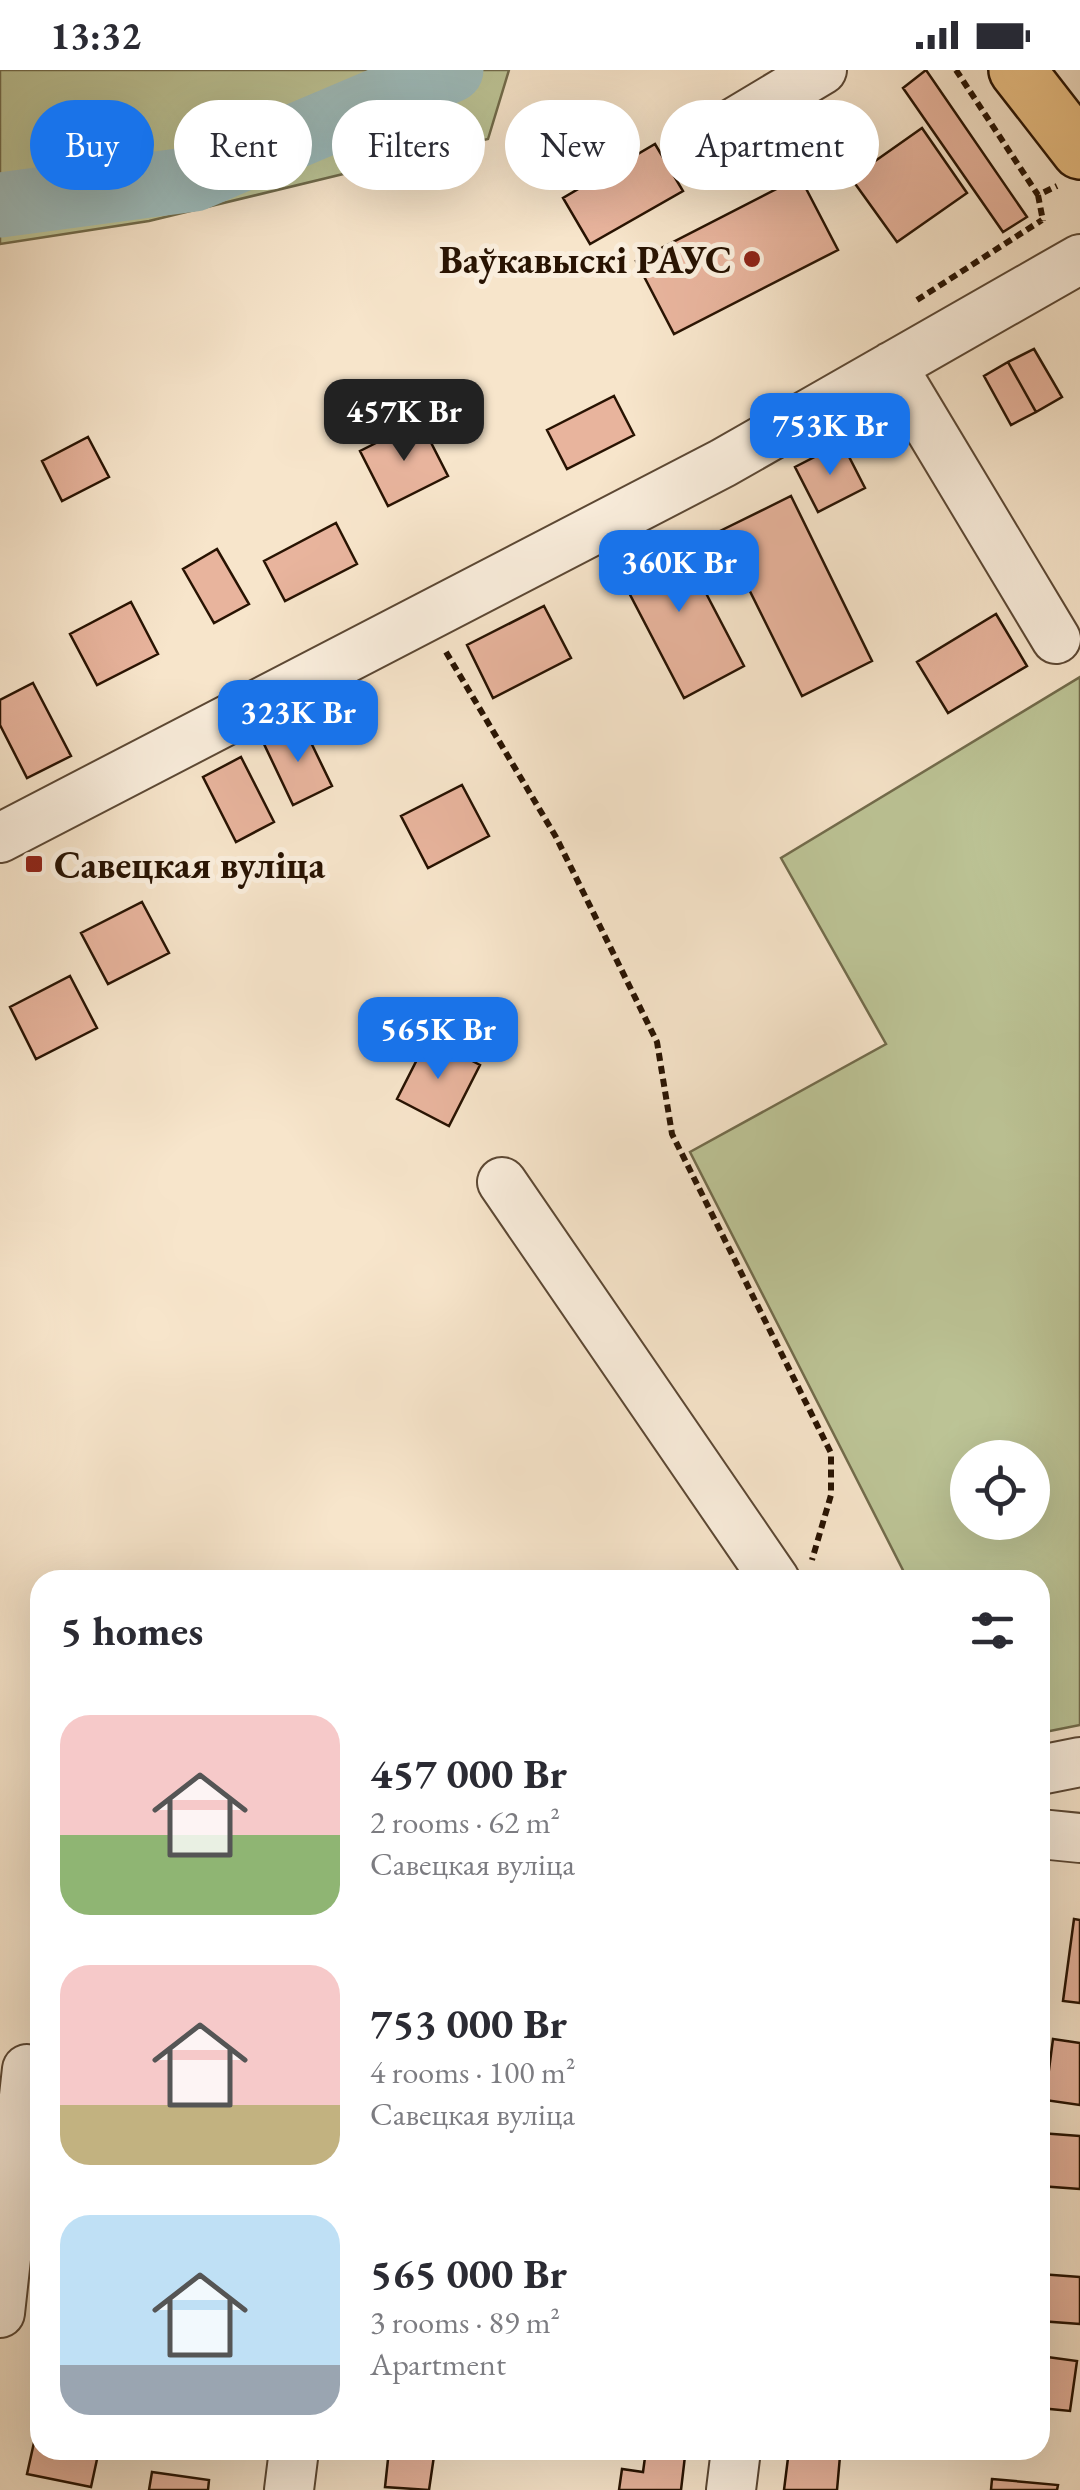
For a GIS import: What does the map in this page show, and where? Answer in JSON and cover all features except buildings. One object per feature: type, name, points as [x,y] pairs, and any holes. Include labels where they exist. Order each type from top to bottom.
[{"type":"main road","points":[[1018,70],[1073,166]]},
{"type":"street","points":[[773,100],[822,70]]},
{"type":"street","points":[[0,838],[723,464],[1080,259]]},
{"type":"street","points":[[892,366],[1056,639]]},
{"type":"street","points":[[502,1182],[792,1570]]},
{"type":"street","points":[[1050,1768],[1080,1762]]},
{"type":"street","points":[[1050,1835],[1080,1838]]},
{"type":"street","points":[[0,2312],[22,2071]]},
{"type":"street","points":[[290,2490],[293,2460]]},
{"type":"street","points":[[731,2490],[735,2460]]},
{"type":"path","points":[[956,70],[1038,195],[1042,220]]},
{"type":"path","points":[[1038,195],[1073,166]]},
{"type":"path","points":[[436,636],[556,837],[658,1042],[672,1134],[831,1453],[831,1495],[794,1570]]},
{"type":"green space","points":[[0,70],[509,70],[485,140],[485,100],[332,100],[332,177],[312,182],[312,100],[174,100],[174,190],[277,190],[149,221],[0,244]]},
{"type":"green space","points":[[1080,677],[1080,1725],[1050,1731],[1050,1570],[903,1570],[690,1152],[886,1044],[781,858]]},
{"type":"waterway","points":[[0,205],[194,179],[451,70]]},
{"type":"place","name":"Ваўкавыскі РАУС","points":[[752,259]]},
{"type":"place","name":"Савецкая вуліца","points":[[34,864]]}]
